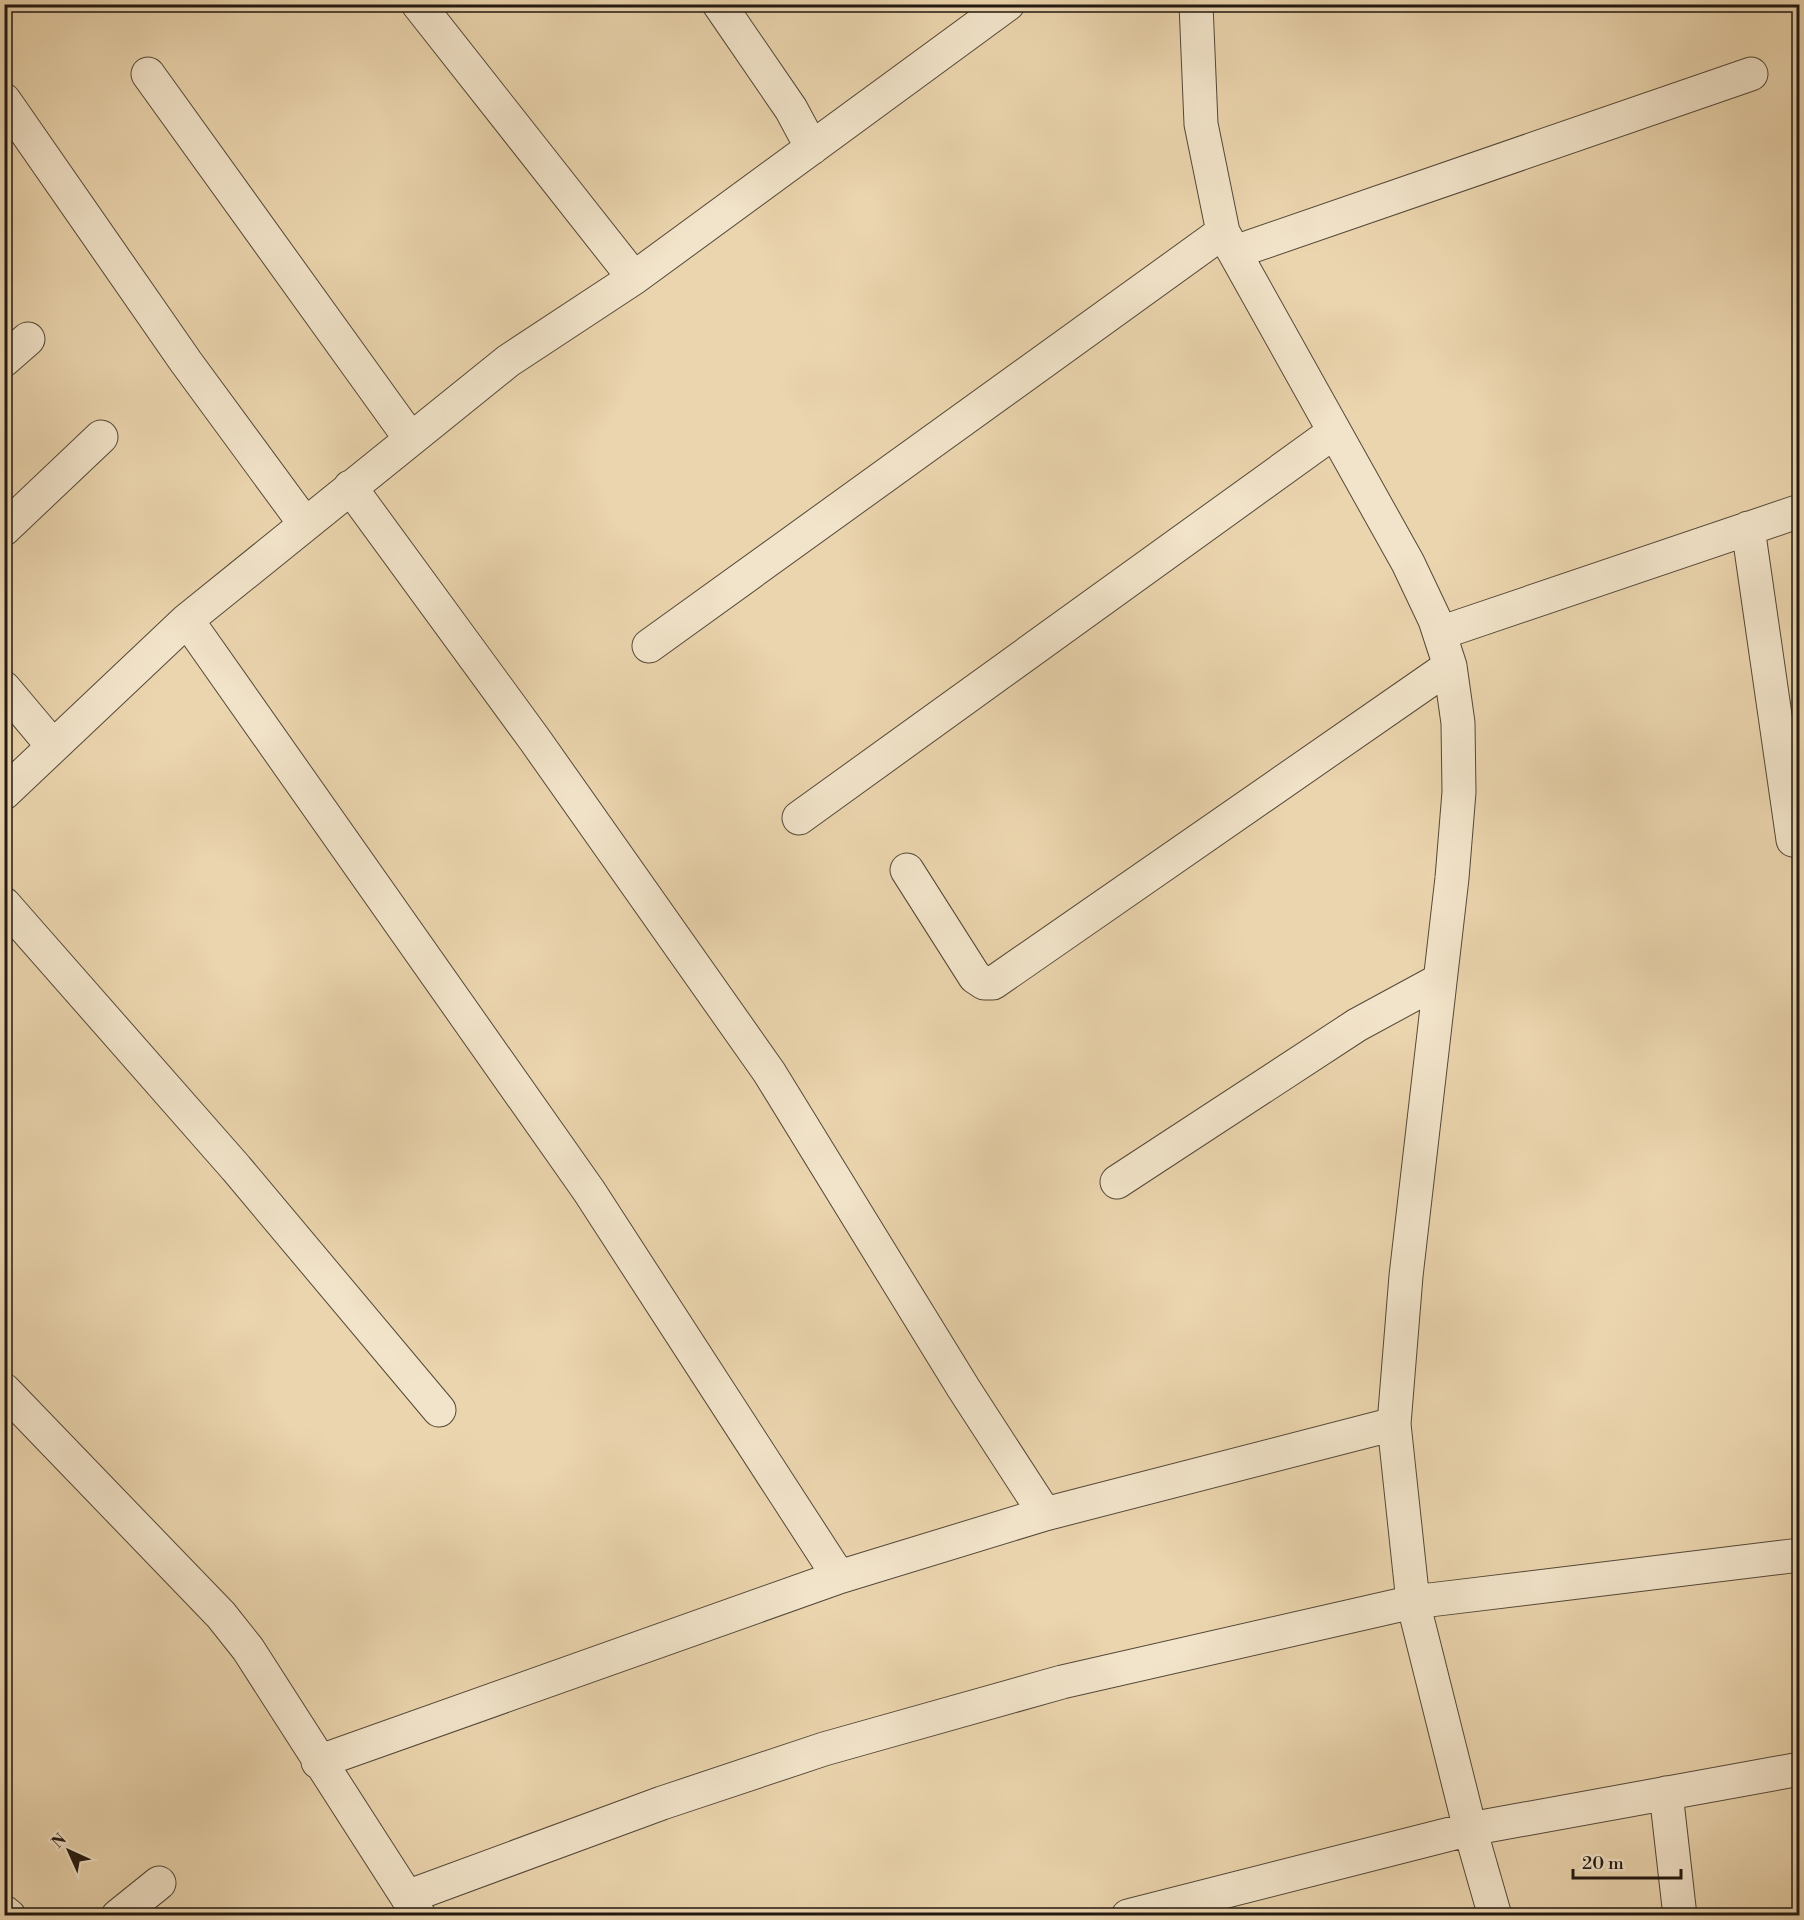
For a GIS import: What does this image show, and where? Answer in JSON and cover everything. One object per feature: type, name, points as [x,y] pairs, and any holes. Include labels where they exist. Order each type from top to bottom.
[{"type":"street","points":[[418,4],[634,278]]},
{"type":"street","points":[[719,4],[791,110],[812,148]]},
{"type":"street","points":[[4,793],[52,745],[187,620],[410,438],[508,361],[634,278],[1008,4]]},
{"type":"street","points":[[1197,5],[1201,124],[1229,242],[1408,563],[1440,633],[1450,666],[1458,723],[1459,792],[1406,1276],[1394,1424],[1413,1602],[1470,1829],[1495,1916]]},
{"type":"street","points":[[148,74],[410,438]]},
{"type":"street","points":[[649,646],[1229,242],[1751,74]]},
{"type":"street","points":[[4,100],[186,362],[305,524]]},
{"type":"street","points":[[799,818],[1334,432]]},
{"type":"street","points":[[4,529],[100,437]]},
{"type":"street","points":[[350,487],[535,740],[775,1081],[964,1389],[1045,1514]]},
{"type":"street","points":[[1440,633],[1800,511]]},
{"type":"street","points":[[1748,528],[1793,840]]},
{"type":"street","points":[[187,620],[589,1191],[839,1576]]},
{"type":"street","points":[[907,870],[975,977],[984,983],[993,984],[1450,666]]},
{"type":"street","points":[[4,688],[52,745]]},
{"type":"street","points":[[4,904],[236,1168],[439,1410]]},
{"type":"street","points":[[1117,1182],[1357,1025],[1440,980]]},
{"type":"street","points":[[4,1390],[221,1616],[275,1687],[318,1761],[413,1906],[662,1803],[835,1746],[1062,1682],[1413,1602],[1800,1555]]},
{"type":"street","points":[[318,1761],[839,1576],[1045,1514],[1394,1424]]},
{"type":"street","points":[[1128,1916],[1470,1829],[1800,1769]]},
{"type":"street","points":[[1666,1793],[1680,1916]]},
{"type":"street","points":[[118,1916],[159,1883]]},
{"type":"street","points":[[4,1912],[9,1916]]}]
